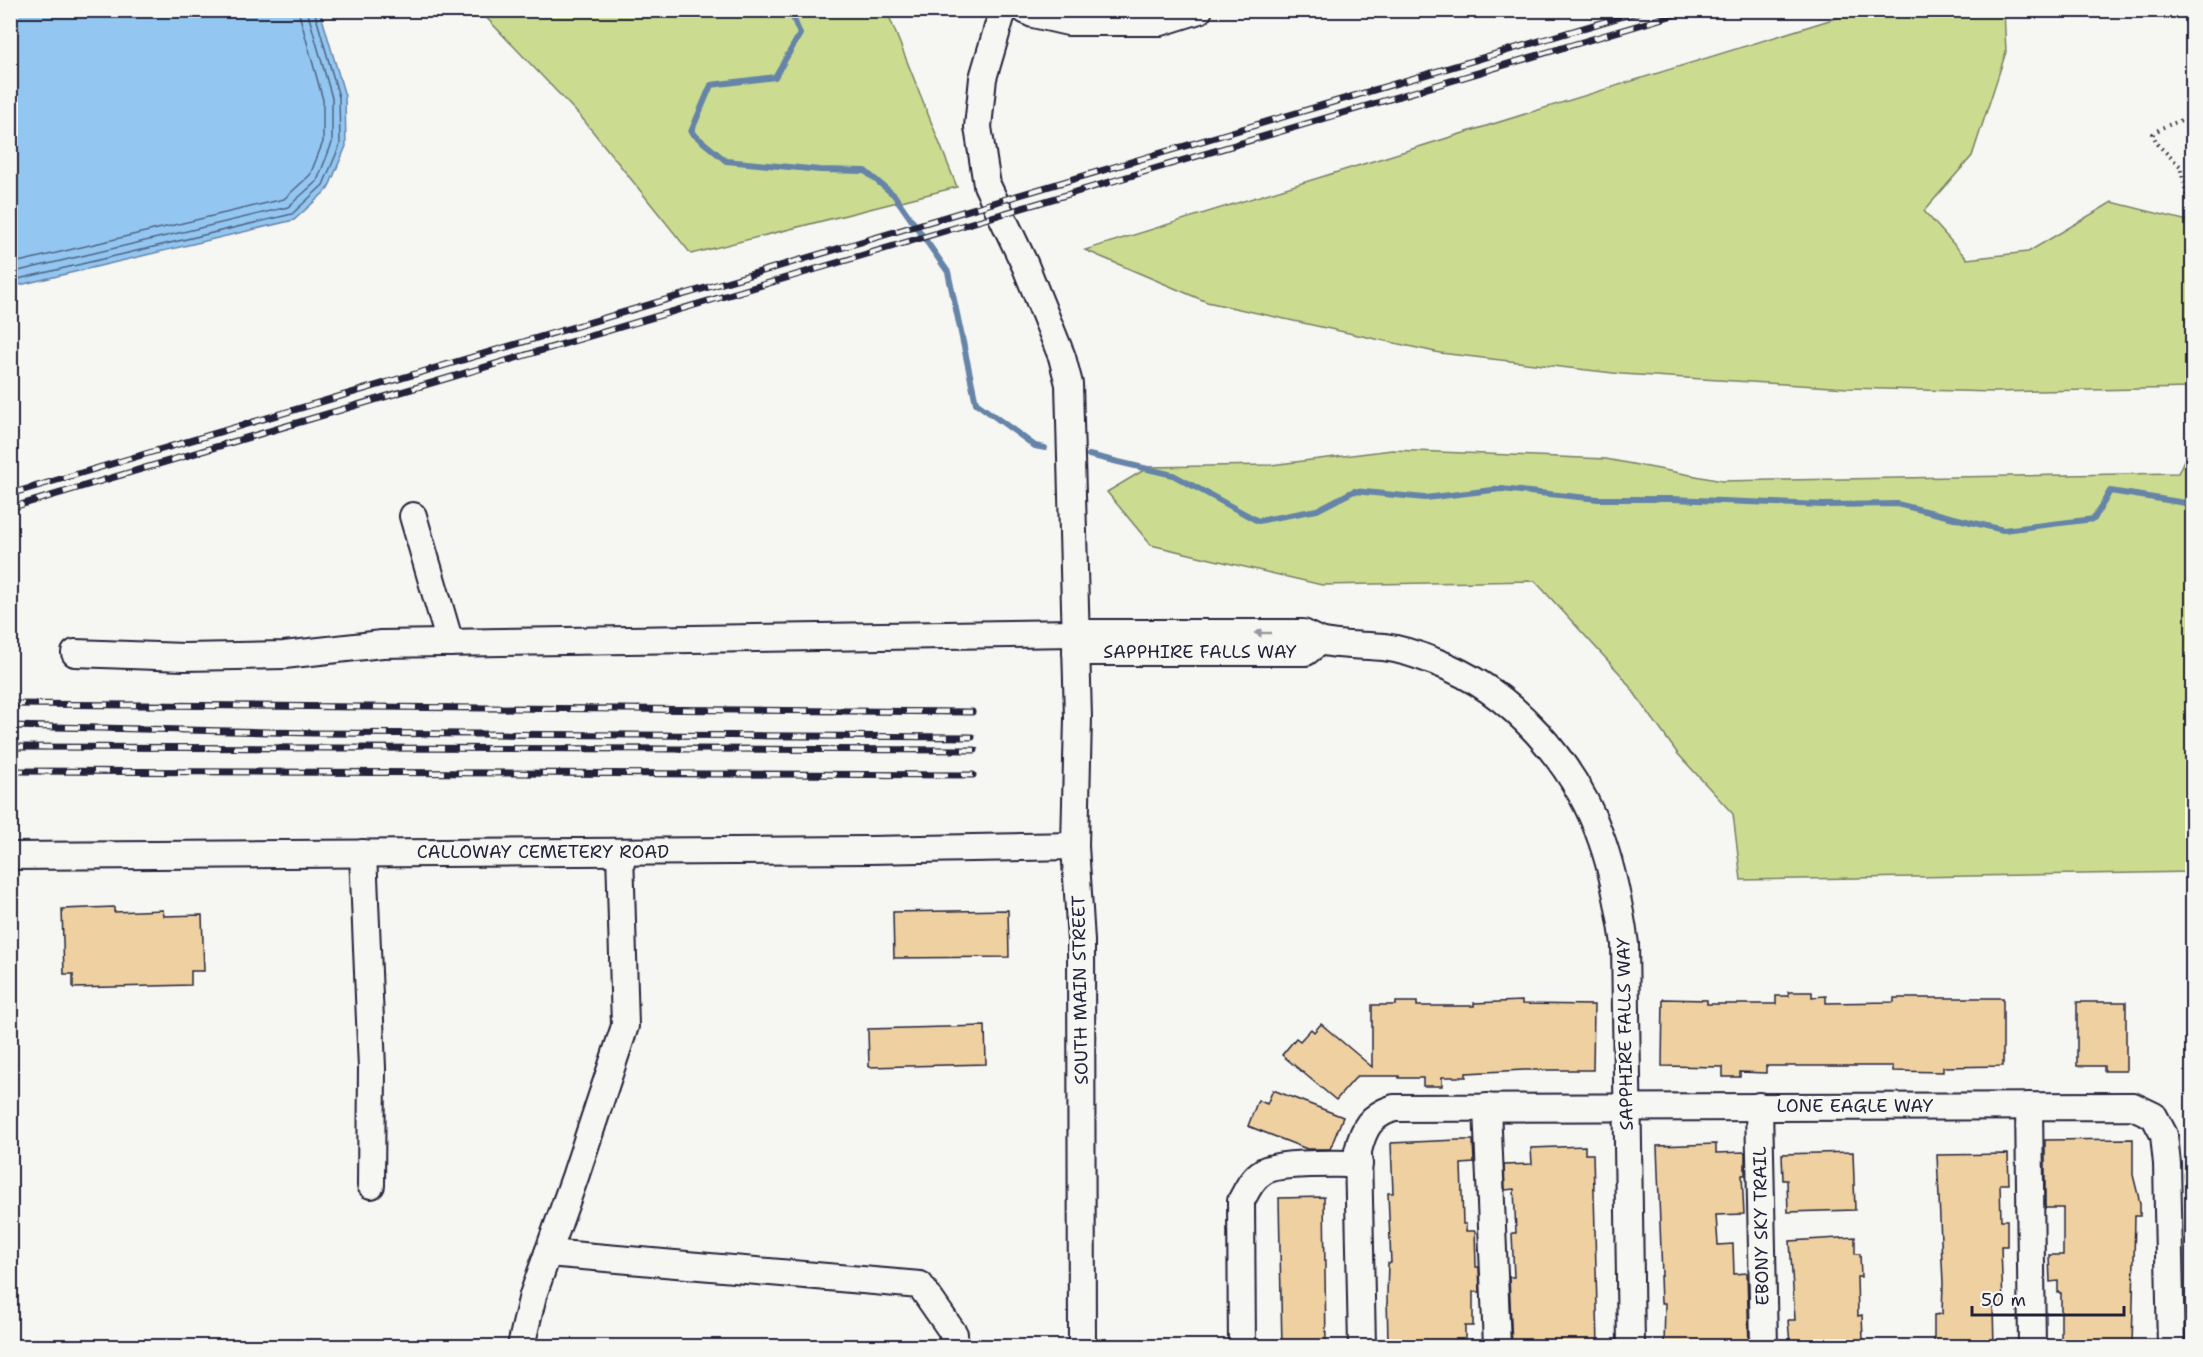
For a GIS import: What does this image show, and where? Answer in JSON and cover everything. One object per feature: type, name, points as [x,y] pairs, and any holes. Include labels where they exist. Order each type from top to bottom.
[{"type":"street","name":"SOUTH MAIN STREET","points":[[1003,10],[983,78],[978,127],[987,185],[1025,265],[1062,357],[1070,384],[1078,718],[1075,846],[1081,941],[1082,1347]]},
{"type":"street","points":[[1025,10],[1068,22],[1161,22],[1199,10]]},
{"type":"street","points":[[413,516],[450,643]]},
{"type":"street","name":"SAPPHIRE FALLS WAY","points":[[75,653],[184,657],[273,655],[382,644],[450,643],[1076,642],[1306,652],[1320,641],[1387,648],[1437,662],[1479,683],[1517,713],[1551,750],[1580,792],[1602,839],[1617,891],[1624,933],[1631,1347]]},
{"type":"street","name":"CALLOWAY CEMETERY ROAD","points":[[10,856],[1075,846]]},
{"type":"street","points":[[521,1347],[533,1295],[625,1026],[620,852]]},
{"type":"street","points":[[363,853],[372,1068],[371,1185]]},
{"type":"street","name":"EBONY SKY TRAIL","points":[[1759,1106],[1764,1347]]},
{"type":"street","points":[[2029,1106],[2032,1347]]},
{"type":"street","name":"LONE EAGLE WAY","points":[[1362,1347],[1359,1151],[1362,1135],[1370,1122],[1381,1112],[1394,1108],[1487,1107],[2133,1106],[2154,1116],[2164,1135],[2167,1164],[2171,1347]]},
{"type":"street","points":[[1487,1107],[1497,1347]]},
{"type":"street","points":[[1242,1347],[1241,1201],[1250,1184],[1265,1171],[1298,1165],[1359,1164]]},
{"type":"street","points":[[548,1253],[920,1285],[954,1334],[952,1347]]},
{"type":"path","points":[[2193,116],[2161,128],[2153,134],[2157,144],[2180,166],[2193,218]]},
{"type":"green space","points":[[1862,10],[2004,11],[2006,52],[1972,156],[1924,211],[1967,259],[2028,252],[2112,202],[2192,222],[2192,388],[1994,392],[1848,388],[1622,374],[1440,353],[1207,302],[1085,250]]},
{"type":"green space","points":[[480,11],[887,11],[957,187],[691,254],[582,118]]},
{"type":"green space","points":[[2192,443],[2192,872],[1741,880],[1733,814],[1678,754],[1622,676],[1535,581],[1322,585],[1151,545],[1107,492],[1149,467],[1271,465],[1392,450],[1606,459],[1722,481],[2178,473]]},
{"type":"water","points":[[10,11],[320,11],[345,96],[346,146],[328,189],[294,220],[11,287]]},
{"type":"building","points":[[114,907],[114,912],[163,910],[164,916],[202,915],[204,971],[191,971],[191,985],[73,988],[73,974],[64,974],[62,909]]},
{"type":"building","points":[[1008,910],[1009,957],[894,958],[893,912]]},
{"type":"building","points":[[1788,992],[1812,992],[1812,997],[1826,996],[1826,1003],[1894,1002],[1894,998],[2003,998],[2003,1066],[1943,1067],[1943,1072],[1893,1071],[1893,1066],[1766,1066],[1766,1073],[1740,1072],[1740,1077],[1723,1077],[1723,1067],[1662,1066],[1663,999],[1707,1000],[1707,1004],[1776,1004],[1776,996],[1789,996]]},
{"type":"building","points":[[1522,1001],[1522,1004],[1594,1005],[1593,1070],[1466,1073],[1466,1077],[1442,1077],[1442,1086],[1423,1086],[1423,1078],[1357,1076],[1336,1100],[1282,1055],[1296,1038],[1300,1041],[1311,1029],[1314,1032],[1321,1024],[1372,1067],[1372,1005],[1417,1002],[1417,1006],[1474,1006],[1474,1003]]},
{"type":"building","points":[[2077,1002],[2126,1002],[2126,1071],[2104,1071],[2104,1066],[2077,1066]]},
{"type":"building","points":[[985,1026],[986,1064],[869,1067],[868,1029]]},
{"type":"building","points":[[1273,1090],[1343,1117],[1330,1149],[1307,1149],[1248,1126],[1258,1100],[1267,1104]]},
{"type":"building","points":[[2133,1139],[2133,1175],[2140,1203],[2140,1216],[2135,1216],[2132,1347],[2061,1347],[2061,1293],[2058,1293],[2058,1281],[2050,1282],[2049,1255],[2063,1255],[2063,1208],[2045,1208],[2045,1140]]},
{"type":"building","points":[[1473,1140],[1474,1163],[1461,1164],[1463,1224],[1466,1224],[1466,1231],[1475,1231],[1476,1267],[1479,1267],[1480,1292],[1473,1292],[1473,1326],[1465,1326],[1465,1347],[1391,1347],[1388,1341],[1387,1296],[1388,1263],[1391,1263],[1388,1193],[1393,1193],[1391,1143]]},
{"type":"building","points":[[1716,1144],[1716,1153],[1745,1152],[1745,1175],[1742,1175],[1744,1214],[1716,1215],[1718,1245],[1733,1244],[1734,1274],[1747,1273],[1749,1347],[1664,1347],[1665,1303],[1661,1303],[1657,1146]]},
{"type":"building","points":[[1585,1146],[1585,1154],[1593,1154],[1598,1347],[1512,1347],[1509,1277],[1514,1277],[1512,1233],[1516,1233],[1514,1189],[1505,1190],[1504,1165],[1532,1164],[1531,1148]]},
{"type":"building","points":[[1853,1152],[1855,1210],[1788,1212],[1787,1180],[1783,1180],[1782,1154]]},
{"type":"building","points":[[2008,1154],[2009,1184],[2000,1184],[2001,1220],[2007,1220],[2007,1246],[2001,1246],[2003,1307],[1993,1307],[1994,1347],[1934,1347],[1934,1315],[1942,1314],[1943,1283],[1937,1155]]},
{"type":"building","points":[[1324,1197],[1326,1347],[1282,1347],[1279,1198]]},
{"type":"building","points":[[1855,1237],[1855,1254],[1860,1254],[1861,1277],[1857,1277],[1858,1316],[1862,1315],[1863,1340],[1790,1344],[1788,1320],[1795,1320],[1790,1241]]},
{"type":"waterway","points":[[790,10],[800,34],[775,77],[711,85],[691,132],[726,161],[820,170],[865,171],[894,195],[948,272],[976,403],[1035,446],[1045,448]]},
{"type":"waterway","points":[[1089,455],[1173,475],[1258,521],[1317,510],[1354,491],[1425,498],[1501,489],[1598,499],[1671,499],[1824,505],[1897,504],[2003,530],[2094,519],[2110,491],[2192,504]]},
{"type":"railway","points":[[10,494],[1644,10]]},
{"type":"railway","points":[[10,508],[1690,10]]},
{"type":"railway","points":[[10,704],[972,712]]},
{"type":"railway","points":[[10,726],[314,733],[972,737]]},
{"type":"railway","points":[[10,747],[975,750]]},
{"type":"railway","points":[[10,771],[973,775]]}]
